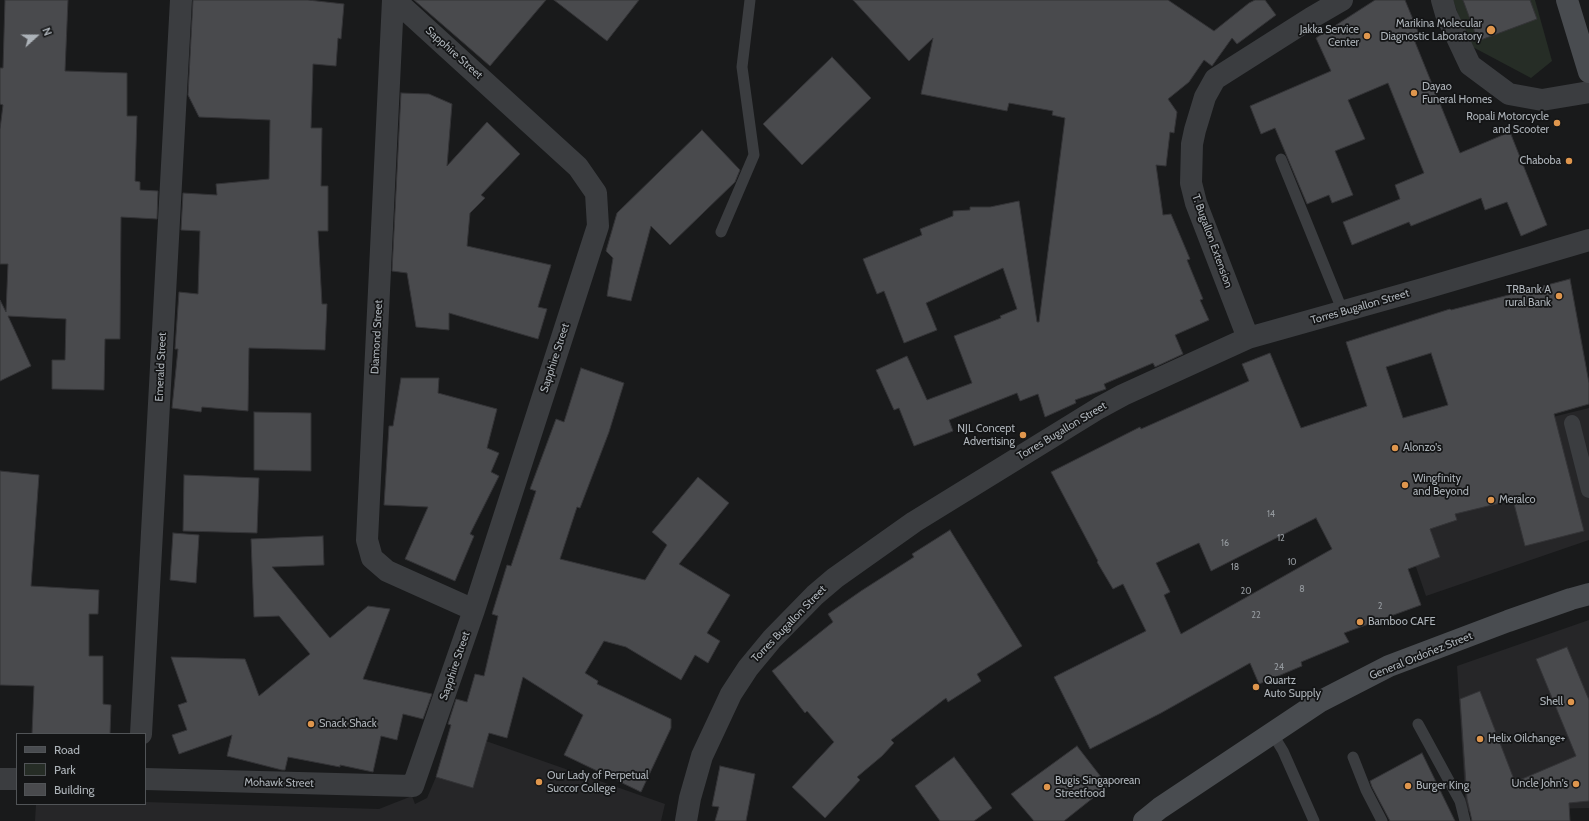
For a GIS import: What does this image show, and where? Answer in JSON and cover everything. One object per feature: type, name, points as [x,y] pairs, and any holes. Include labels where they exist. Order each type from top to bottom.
[{"type":"main road","points":[[1567,0],[1589,72]]},
{"type":"main road","name":"General Ordoñez Street","points":[[1144,821],[1160,808],[1319,702],[1389,666],[1508,621],[1589,594]]},
{"type":"street","name":"Emerald Street","points":[[141,733],[181,0]]},
{"type":"street","name":"Sapphire Street","points":[[394,0],[578,166],[596,193],[598,226],[474,610],[413,786]]},
{"type":"street","name":"Diamond Street","points":[[394,0],[367,540],[372,558],[387,570],[474,610]]},
{"type":"street","name":"T. Bugallon Extension","points":[[1248,338],[1196,203],[1191,176],[1192,144],[1195,130],[1205,97],[1215,79],[1310,18],[1342,0]]},
{"type":"street","points":[[1442,0],[1446,14],[1470,65],[1508,94],[1542,100],[1589,92]]},
{"type":"street","name":"Torres Bugallon Street","points":[[686,821],[690,798],[702,756],[731,694],[748,668],[772,639],[835,578],[914,522],[1099,408],[1123,395],[1248,338],[1343,312],[1589,240]]},
{"type":"street","points":[[1572,423],[1589,490]]},
{"type":"street","points":[[0,779],[16,779]]},
{"type":"street","name":"Mohawk Street","points":[[146,779],[413,786]]},
{"type":"lane","points":[[722,232],[754,155],[742,67],[750,0]]},
{"type":"lane","points":[[1281,159],[1343,312]]},
{"type":"lane","points":[[1418,724],[1460,801],[1465,821]]},
{"type":"lane","points":[[1272,733],[1283,751],[1314,821]]},
{"type":"lane","points":[[1353,757],[1366,790],[1382,821]]},
{"type":"shaded area","name":"Meralco","points":[[1589,408],[1589,540],[1426,596],[1379,460]]},
{"type":"shaded area","points":[[1589,620],[1589,808],[1466,811],[1457,666]]},
{"type":"shaded area","name":"Our Lady of Perpetual Succor College","points":[[486,741],[665,804],[661,821],[35,821],[36,805],[146,805],[146,802],[379,809],[412,796],[415,804],[427,798],[436,777],[473,788]]},
{"type":"green space","points":[[1453,0],[1535,0],[1552,61],[1531,78],[1469,45]]},
{"type":"building","points":[[5,0],[68,0],[65,71],[127,73],[127,116],[137,116],[135,181],[140,182],[140,190],[158,191],[157,219],[121,217],[120,339],[105,339],[104,390],[52,389],[52,360],[65,360],[66,319],[8,316],[31,366],[0,381],[0,300],[6,312],[8,264],[0,264],[0,129],[3,105],[0,104],[0,68],[3,68]]},
{"type":"building","points":[[193,0],[308,0],[344,4],[341,39],[338,38],[336,66],[313,64],[311,128],[322,128],[321,186],[328,186],[328,231],[318,231],[322,304],[327,304],[325,350],[249,348],[248,411],[202,407],[201,412],[172,408],[178,349],[175,349],[179,292],[198,294],[200,231],[181,230],[183,193],[217,195],[216,184],[269,179],[270,120],[199,117],[188,95]]},
{"type":"building","points":[[414,0],[546,0],[490,66]]},
{"type":"building","points":[[554,0],[639,0],[607,41]]},
{"type":"building","points":[[853,0],[1168,0],[1214,31],[1249,3],[1255,0],[1265,0],[1276,15],[1237,44],[1232,38],[1212,66],[1204,60],[1189,82],[1168,99],[1177,112],[1174,133],[1170,132],[1166,166],[1156,165],[1163,215],[1171,214],[1190,259],[1187,260],[1203,299],[1200,300],[1209,320],[1175,335],[1183,354],[1155,367],[1153,363],[1104,384],[1106,389],[1075,400],[1076,403],[1045,417],[1038,394],[1020,401],[1017,393],[949,420],[953,431],[914,446],[899,408],[894,410],[876,370],[907,356],[927,400],[972,383],[954,336],[1001,318],[1000,316],[1017,309],[1003,268],[926,303],[937,330],[904,343],[884,291],[877,294],[863,259],[922,235],[920,229],[953,216],[953,211],[970,210],[970,207],[990,207],[1019,201],[1037,322],[1039,322],[1065,118],[1052,115],[1053,111],[1009,103],[1007,111],[921,94],[933,38],[909,61]]},
{"type":"building","points":[[1375,0],[1405,0],[1419,34],[1413,37],[1460,153],[1510,132],[1547,225],[1521,236],[1507,202],[1485,210],[1481,198],[1411,226],[1409,222],[1352,245],[1343,222],[1400,199],[1395,185],[1424,173],[1388,83],[1348,100],[1365,139],[1335,151],[1353,195],[1332,203],[1329,195],[1307,204],[1275,128],[1261,134],[1250,106],[1331,71],[1316,38]]},
{"type":"building","name":"Marikina Molecular Diagnostic Laboratory","points":[[1463,0],[1530,0],[1537,19],[1478,41]]},
{"type":"building","points":[[832,57],[871,98],[802,165],[763,124]]},
{"type":"building","points":[[401,93],[429,94],[452,104],[447,166],[487,122],[520,154],[481,195],[485,198],[470,213],[467,246],[551,265],[538,307],[547,309],[538,339],[449,313],[449,330],[416,327],[407,273],[392,271]]},
{"type":"building","points":[[702,130],[740,170],[735,182],[670,245],[651,226],[631,301],[607,296],[613,258],[606,251],[617,213]]},
{"type":"building","points":[[1570,279],[1589,383],[1589,404],[1554,414],[1584,531],[1525,546],[1513,500],[1455,514],[1457,520],[1430,529],[1440,557],[1408,569],[1421,605],[1344,633],[1349,642],[1301,662],[1302,666],[1259,684],[1250,663],[1161,713],[1090,749],[1054,677],[1146,631],[1123,584],[1113,589],[1097,562],[1098,561],[1051,472],[1140,427],[1141,429],[1249,381],[1242,364],[1270,353],[1301,428],[1367,406],[1346,342],[1450,309],[1451,310]],"holes":[[[1431,353],[1448,405],[1403,418],[1386,367]],[[1316,518],[1332,549],[1181,634],[1164,595],[1170,592],[1156,563],[1199,543],[1211,571]]]},
{"type":"building","points":[[581,368],[624,383],[609,432],[580,508],[577,507],[560,559],[645,580],[667,545],[652,532],[698,477],[729,503],[679,564],[730,595],[707,633],[720,641],[708,663],[695,655],[681,680],[626,647],[604,641],[585,673],[598,681],[597,684],[671,719],[671,728],[641,792],[564,755],[583,715],[523,677],[507,738],[489,733],[473,788],[436,777],[451,725],[448,724],[456,699],[467,702],[475,674],[484,676],[498,616],[492,614],[507,565],[511,566],[536,491],[530,489],[556,419],[564,422]]},
{"type":"building","points":[[401,378],[439,378],[438,393],[497,409],[487,448],[499,453],[491,472],[499,476],[470,534],[474,536],[455,581],[405,559],[428,507],[384,505],[389,426],[393,426]]},
{"type":"building","points":[[254,412],[311,413],[311,471],[254,470]]},
{"type":"building","points":[[0,471],[39,475],[31,586],[99,590],[98,614],[89,614],[89,656],[103,656],[103,704],[111,705],[110,733],[32,733],[34,686],[0,685]]},
{"type":"building","points":[[184,475],[259,478],[257,533],[183,531]]},
{"type":"building","points":[[950,530],[1022,646],[977,674],[981,681],[948,702],[946,698],[891,740],[894,743],[882,756],[857,777],[860,780],[825,818],[792,787],[834,742],[807,711],[805,713],[772,671],[833,622],[828,614],[914,557],[912,554]]},
{"type":"building","points":[[173,533],[199,535],[196,583],[170,580]]},
{"type":"building","points":[[323,536],[324,565],[272,567],[330,638],[368,606],[390,609],[363,679],[432,694],[423,719],[403,714],[397,740],[381,736],[373,772],[288,757],[285,770],[282,770],[227,756],[232,735],[179,754],[172,735],[187,730],[178,705],[187,702],[171,657],[245,659],[259,696],[310,654],[279,616],[254,617],[251,539]]},
{"type":"building","points":[[1567,647],[1589,700],[1589,801],[1569,803],[1570,821],[1472,821],[1467,799],[1460,699],[1480,691],[1515,782],[1576,756],[1536,659]]},
{"type":"building","points":[[1077,746],[1108,786],[1064,821],[1034,821],[1011,794]]},
{"type":"building","points":[[1422,753],[1455,821],[1390,821],[1372,787],[1370,781]]},
{"type":"building","points":[[954,757],[992,808],[974,821],[940,821],[915,786]]},
{"type":"building","points":[[720,766],[755,774],[746,821],[715,821],[719,807],[712,806]]},
{"type":"place","name":"Marikina Molecular Diagnostic Laboratory","points":[[1491,30]]},
{"type":"place","name":"Jakka Service Center","points":[[1367,36]]},
{"type":"place","name":"Dayao Funeral Homes","points":[[1414,93]]},
{"type":"place","name":"Ropali Motorcycle and Scooter","points":[[1557,123]]},
{"type":"place","name":"Chaboba","points":[[1569,161]]},
{"type":"place","name":"TRBank A rural Bank","points":[[1559,296]]},
{"type":"place","name":"NJL Concept Advertising","points":[[1023,435]]},
{"type":"place","name":"Alonzo's","points":[[1395,448]]},
{"type":"place","name":"Wingfinity and Beyond","points":[[1405,485]]},
{"type":"place","name":"Meralco","points":[[1491,500]]},
{"type":"place","name":"Bamboo CAFE","points":[[1360,622]]},
{"type":"place","name":"Quartz Auto Supply","points":[[1256,687]]},
{"type":"place","name":"Shell","points":[[1571,702]]},
{"type":"place","name":"Snack Shack","points":[[311,724]]},
{"type":"place","name":"Helix Oilchange+","points":[[1480,739]]},
{"type":"place","name":"Our Lady of Perpetual Succor College","points":[[539,782]]},
{"type":"place","name":"Uncle John's","points":[[1576,784]]},
{"type":"place","name":"Burger King","points":[[1408,786]]},
{"type":"place","name":"Bugis Singaporean Streetfood","points":[[1047,787]]}]
